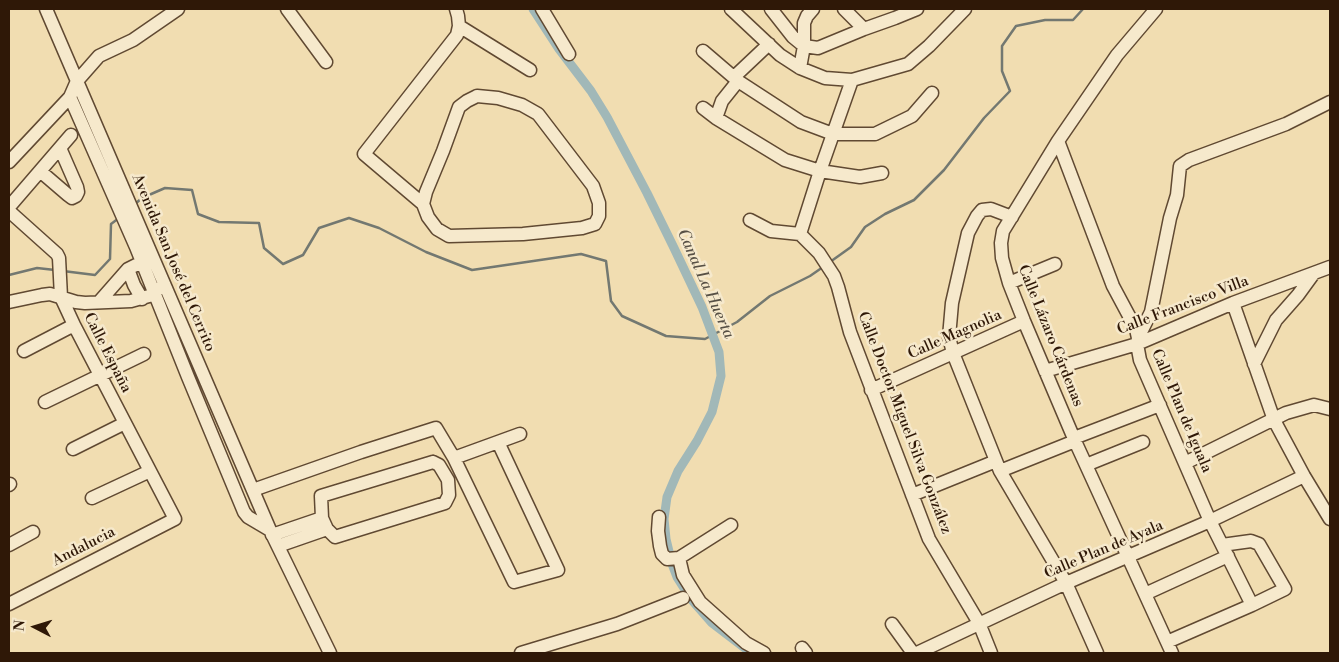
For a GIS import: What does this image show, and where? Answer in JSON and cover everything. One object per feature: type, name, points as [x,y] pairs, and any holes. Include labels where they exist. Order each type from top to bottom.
[{"type":"street","name":"Avenida San José del Cerrito","points":[[46,9],[77,81],[123,203],[160,289],[273,537],[330,653]]},
{"type":"street","points":[[9,162],[70,97],[77,81],[99,56],[133,40],[178,9]]},
{"type":"street","points":[[287,9],[326,62]]},
{"type":"street","points":[[423,204],[459,107],[477,96],[498,98],[522,105],[538,114],[592,186],[599,203],[599,216],[595,224],[582,228],[523,234],[449,236],[437,229],[428,217],[423,204],[364,154],[457,35],[459,26],[456,9]]},
{"type":"street","points":[[542,9],[568,54]]},
{"type":"street","points":[[732,9],[780,55],[800,68],[825,78],[852,80],[908,64],[929,46],[965,9]]},
{"type":"street","points":[[771,9],[793,37],[804,46],[818,48],[864,29],[892,13],[917,9]]},
{"type":"street","points":[[800,68],[804,46],[804,23],[813,9]]},
{"type":"street","points":[[844,9],[864,29]]},
{"type":"street","name":"Calle Lázaro Cárdenas","points":[[1156,9],[1117,55],[1058,141],[1003,231],[1001,243],[1002,258],[1009,283],[1024,321],[1086,465],[1170,647]]},
{"type":"street","points":[[459,26],[530,70]]},
{"type":"street","points":[[716,118],[722,101],[736,79],[769,44]]},
{"type":"street","points":[[703,51],[736,79],[802,122],[832,134],[875,134],[912,116],[932,93]]},
{"type":"street","points":[[750,220],[771,230],[800,234],[832,134],[852,80]]},
{"type":"street","name":"Avenida San José del Cerrito","points":[[70,97],[123,203]]},
{"type":"street","points":[[1137,341],[1151,312],[1176,195],[1180,166],[1189,160],[1286,124],[1330,102]]},
{"type":"street","points":[[703,108],[785,160],[820,171],[860,177],[882,172]]},
{"type":"street","points":[[9,207],[71,135]]},
{"type":"street","name":"Calle Plan de Iguala","points":[[1058,141],[1113,286],[1136,329],[1140,360],[1210,521],[1252,605]]},
{"type":"street","points":[[40,171],[72,198],[76,196],[78,192],[77,187],[60,148]]},
{"type":"street","points":[[1012,217],[991,209],[982,210],[968,233],[952,303],[949,337],[953,354],[998,466],[1066,583],[1097,653]]},
{"type":"street","name":"Calle España","points":[[9,210],[57,254],[60,263],[60,291],[74,325],[175,519]]},
{"type":"street","name":"Calle Doctor Miguel Silva González","points":[[800,234],[819,253],[834,276],[850,332],[929,539],[979,623],[991,653]]},
{"type":"street","name":"Calle España","points":[[99,302],[128,269],[148,261]]},
{"type":"street","points":[[1009,283],[1055,264]]},
{"type":"street","name":"Calle Francisco Villa","points":[[1045,370],[1137,341],[1330,267]]},
{"type":"street","points":[[128,269],[142,299]]},
{"type":"street","points":[[1254,364],[1276,320],[1314,274]]},
{"type":"street","name":"Avenida San José del Cerrito","points":[[160,289],[244,512]]},
{"type":"street","name":"Calle España","points":[[99,302],[142,299],[160,289]]},
{"type":"street","points":[[9,302],[60,291],[76,302],[99,302]]},
{"type":"street","points":[[1233,303],[1274,420],[1330,519]]},
{"type":"street","name":"Calle Magnolia","points":[[871,390],[1024,321]]},
{"type":"street","points":[[24,351],[74,325]]},
{"type":"street","points":[[44,402],[144,354]]},
{"type":"street","points":[[912,496],[1075,439],[1160,405]]},
{"type":"street","points":[[1185,463],[1286,414],[1314,405],[1330,409]]},
{"type":"street","points":[[73,449],[125,423]]},
{"type":"street","points":[[253,490],[352,454],[436,428],[454,458],[514,582],[558,570],[498,442]]},
{"type":"street","points":[[454,458],[520,434]]},
{"type":"street","points":[[1086,465],[1143,442]]},
{"type":"street","points":[[433,462],[439,465],[448,480],[449,495],[445,502],[335,537],[324,524],[321,496],[433,462]]},
{"type":"street","points":[[92,498],[150,471]]},
{"type":"street","name":"Calle Plan de Ayala","points":[[917,653],[1066,583],[1210,521],[1304,476]]},
{"type":"street","points":[[244,512],[256,514],[260,506]]},
{"type":"street","points":[[244,512],[273,537],[324,524]]},
{"type":"street","points":[[659,517],[658,531],[662,554],[673,558],[700,602],[746,643],[764,653]]},
{"type":"street","name":"Andalucia","points":[[9,604],[175,519]]},
{"type":"street","points":[[673,558],[731,525]]},
{"type":"street","points":[[9,545],[34,532]]},
{"type":"street","points":[[1145,594],[1225,550],[1251,541],[1259,544],[1284,589],[1170,647]]},
{"type":"street","points":[[521,653],[616,624],[683,598]]},
{"type":"street","points":[[892,624],[913,653]]},
{"type":"waterway","name":"Canal La Huerta","points":[[533,9],[607,117],[674,248],[702,307],[719,352],[721,376],[712,412],[678,471],[667,497],[664,519],[666,539],[677,577],[691,599],[712,623],[746,649]]},
{"type":"waterway","points":[[830,262],[851,247],[865,227],[885,214],[914,200],[944,170],[984,118],[1010,91],[1002,71],[1002,46],[1016,26],[1045,20],[1073,20],[1083,9]]},
{"type":"waterway","points":[[135,204],[142,198],[165,188],[192,190],[198,214],[219,222],[259,223],[264,248],[283,264],[303,255],[319,228],[349,218],[379,228],[426,252],[472,270],[581,254],[606,261],[611,301],[622,316],[666,336],[705,339],[737,322],[770,296],[810,276],[823,267]]},
{"type":"waterway","points":[[63,271],[95,275],[110,259],[111,224],[119,218]]},
{"type":"waterway","points":[[9,275],[37,268],[55,270]]}]
